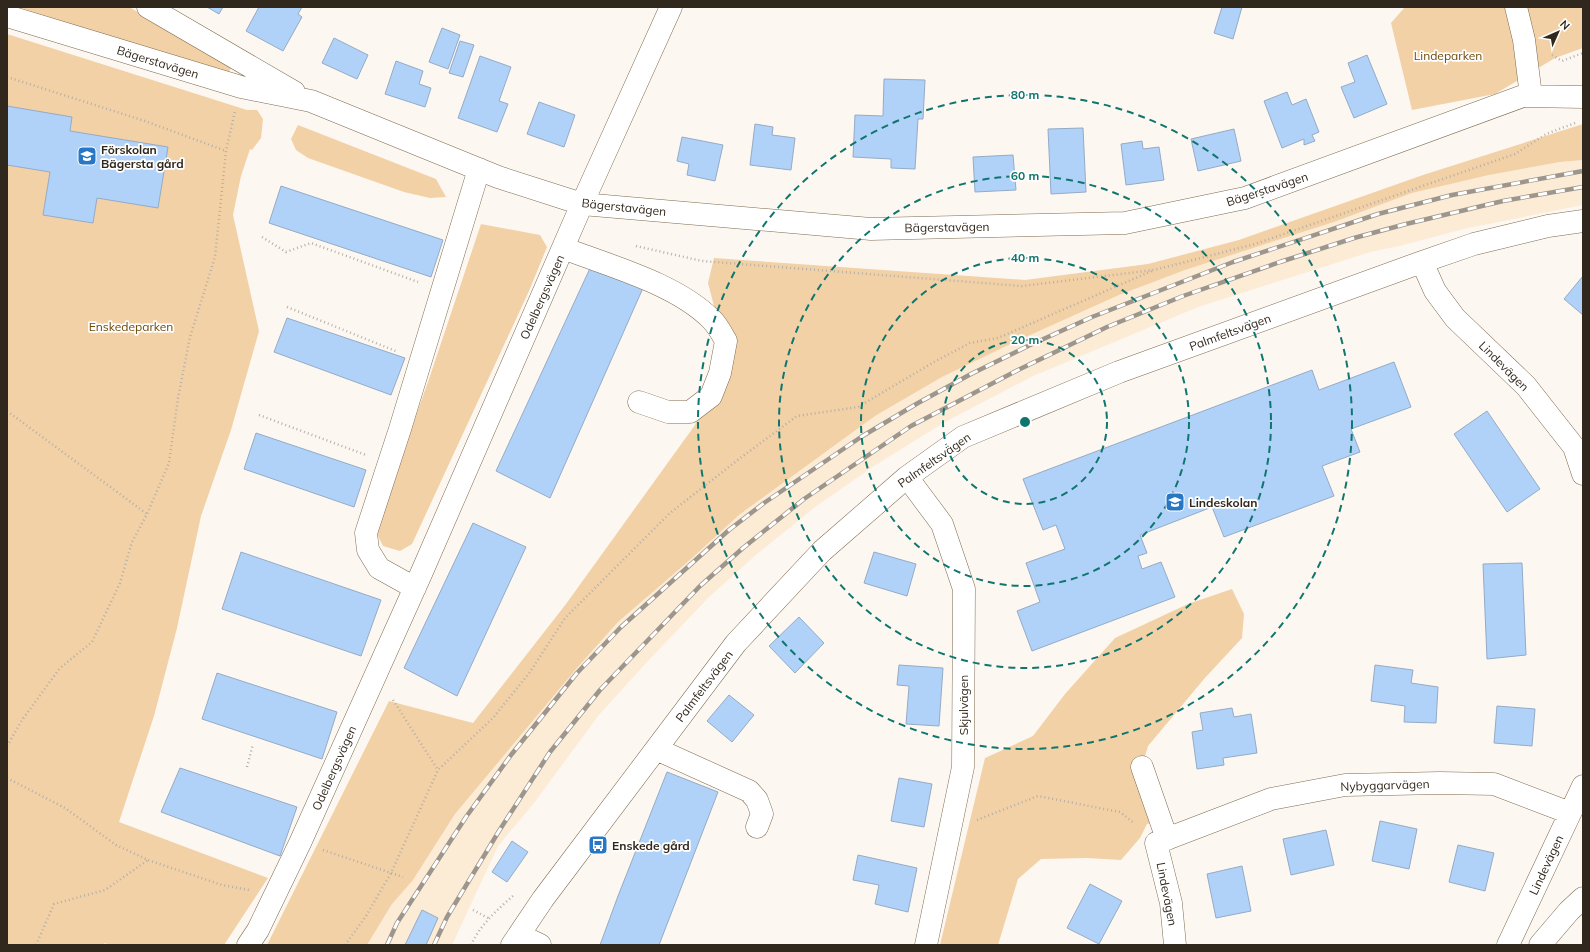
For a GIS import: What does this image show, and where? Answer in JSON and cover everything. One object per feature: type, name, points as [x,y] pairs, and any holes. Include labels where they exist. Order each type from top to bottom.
[{"type":"street","name":"Bägerstavägen","points":[[148,7],[311,101],[479,169],[582,204],[870,229],[1125,223],[1245,198],[1523,96],[1583,97]]},
{"type":"street","name":"Odelbergsvägen","points":[[248,945],[258,930],[300,842],[415,588],[582,204],[671,7]]},
{"type":"street","points":[[1516,7],[1524,40],[1531,96]]},
{"type":"street","name":"Bägerstavägen","points":[[7,16],[241,87],[311,101]]},
{"type":"street","points":[[415,588],[379,568],[368,550],[366,533],[421,361],[479,169]]},
{"type":"street","name":"Palmfeltsvägen","points":[[515,940],[543,899],[736,643],[822,551],[907,477],[963,437],[1119,372],[1422,262],[1474,244],[1548,226],[1583,221]]},
{"type":"street","points":[[563,248],[660,285],[696,306],[713,321],[726,341],[720,373],[711,396],[690,412],[668,412],[639,402]]},
{"type":"street","name":"Lindevägen","points":[[1422,262],[1435,291],[1455,318],[1526,386],[1574,448],[1583,474]]},
{"type":"street","name":"Skjulvägen","points":[[907,477],[942,524],[964,588],[963,767],[926,945]]},
{"type":"street","points":[[656,749],[748,791],[757,800],[762,814],[757,827]]},
{"type":"street","name":"Lindevägen","points":[[1142,767],[1162,841],[1171,903],[1175,945]]},
{"type":"street","name":"Nybyggarvägen","points":[[1162,841],[1271,799],[1345,785],[1440,783],[1494,784],[1570,813]]},
{"type":"street","name":"Lindevägen","points":[[1508,945],[1583,786]]},
{"type":"street","points":[[1540,945],[1569,911],[1583,898]]},
{"type":"street","points":[[515,940],[540,945]]},
{"type":"path","points":[[7,76],[145,121],[226,151]]},
{"type":"path","points":[[7,746],[22,720],[60,668],[92,642],[120,583],[132,542],[147,514],[169,463],[178,398],[190,337],[215,257],[226,151],[230,126],[241,87]]},
{"type":"path","points":[[632,245],[702,262],[1022,286],[1154,270],[1255,244],[1515,154],[1546,134],[1576,123]]},
{"type":"path","points":[[262,237],[286,252],[311,243],[427,286],[448,272]]},
{"type":"path","points":[[345,945],[366,916],[391,873],[438,770],[493,718],[530,672],[565,618],[670,513],[738,459],[797,416],[858,407],[934,362],[970,343],[998,338],[1154,270]]},
{"type":"path","points":[[287,307],[421,361]]},
{"type":"path","points":[[7,411],[147,514]]},
{"type":"path","points":[[259,415],[389,464]]},
{"type":"path","points":[[376,674],[438,770]]},
{"type":"path","points":[[247,767],[253,744]]},
{"type":"path","points":[[7,778],[65,808],[116,844],[148,860],[222,884],[275,894]]},
{"type":"path","points":[[949,832],[1038,796],[1120,812],[1162,841]]},
{"type":"path","points":[[300,842],[403,877]]},
{"type":"path","points":[[36,945],[54,904],[106,890],[148,860]]},
{"type":"path","points":[[471,945],[476,935],[507,901]]},
{"type":"path","points":[[473,910],[490,918]]},
{"type":"shaded area","points":[[1583,160],[1583,205],[1468,228],[1370,252],[1198,307],[1033,376],[945,422],[877,464],[815,507],[757,554],[709,597],[598,716],[534,803],[498,846],[452,945],[367,945],[392,904],[417,874],[455,814],[577,668],[618,622],[739,515],[875,416],[942,377],[1017,341],[1119,295],[1185,270],[1334,222],[1412,193],[1489,175],[1560,162]]},
{"type":"green space","points":[[18,7],[129,7],[232,66],[228,74]]},
{"type":"green space","name":"Lindeparken","points":[[1405,7],[1583,7],[1583,48],[1555,58],[1495,94],[1412,110],[1391,23]]},
{"type":"green space","name":"Enskedeparken","points":[[7,34],[247,110],[257,110],[263,119],[261,138],[252,150],[250,149],[241,176],[233,215],[259,331],[231,430],[201,516],[177,628],[154,716],[119,822],[268,878],[224,945],[108,945],[105,943],[103,945],[7,945]]},
{"type":"green space","points":[[1583,124],[1583,160],[1560,162],[1489,175],[1412,193],[1334,222],[1185,270],[1119,295],[1017,341],[942,377],[875,416],[739,515],[618,622],[577,668],[455,814],[413,880],[392,904],[367,945],[267,945],[389,701],[473,723],[566,604],[695,425],[723,340],[708,283],[714,258],[1025,280],[1148,264],[1239,240],[1423,175]]},
{"type":"green space","points":[[298,125],[436,179],[446,197],[430,198],[404,192],[308,158],[296,150],[291,139]]},
{"type":"green space","points":[[481,224],[540,235],[547,247],[529,291],[412,544],[400,551],[383,546],[375,530],[428,382]]},
{"type":"green space","points":[[1232,589],[1244,614],[1242,638],[1204,679],[1148,746],[1142,767],[1160,820],[1147,824],[1140,838],[1121,860],[1087,858],[1041,859],[1018,879],[998,945],[940,945],[985,758],[1033,736],[1065,694],[1115,638],[1188,604]]},
{"type":"building","points":[[207,7],[223,7],[219,14]]},
{"type":"building","points":[[259,7],[302,7],[298,14],[302,17],[283,51],[246,31]]},
{"type":"building","points":[[1222,7],[1242,7],[1233,39],[1214,33]]},
{"type":"building","points":[[442,28],[460,35],[448,69],[429,62]]},
{"type":"building","points":[[334,38],[368,55],[357,79],[322,63]]},
{"type":"building","points":[[460,41],[474,45],[463,77],[449,73]]},
{"type":"building","points":[[1367,55],[1387,104],[1354,118],[1341,87],[1355,82],[1348,63]]},
{"type":"building","points":[[480,56],[511,67],[499,101],[508,104],[497,132],[458,118]]},
{"type":"building","points":[[396,61],[423,71],[419,84],[431,88],[425,107],[385,94]]},
{"type":"building","points":[[884,79],[925,80],[923,119],[918,119],[915,169],[891,168],[891,159],[853,157],[855,115],[883,116]]},
{"type":"building","points":[[1287,92],[1292,105],[1306,99],[1319,132],[1312,135],[1315,141],[1304,145],[1304,139],[1282,148],[1264,101]]},
{"type":"building","points":[[539,102],[575,115],[564,147],[527,134]]},
{"type":"building","name":"Förskolan Bägersta gård","points":[[7,106],[72,117],[70,131],[168,147],[158,208],[97,198],[93,223],[43,215],[50,172],[7,165]]},
{"type":"building","points":[[755,124],[773,127],[772,135],[795,138],[791,170],[750,165]]},
{"type":"building","points":[[1083,128],[1086,192],[1051,194],[1048,129]]},
{"type":"building","points":[[1234,129],[1241,161],[1198,171],[1191,139]]},
{"type":"building","points":[[682,137],[723,145],[715,181],[687,175],[689,164],[677,161]]},
{"type":"building","points":[[1142,141],[1143,149],[1159,147],[1164,180],[1126,185],[1121,144]]},
{"type":"building","points":[[1013,155],[1016,190],[975,192],[973,157]]},
{"type":"building","points":[[281,186],[443,240],[431,277],[269,223]]},
{"type":"building","points":[[592,264],[643,288],[550,498],[496,471]]},
{"type":"building","points":[[1583,276],[1583,315],[1564,299]]},
{"type":"building","points":[[287,318],[405,358],[391,395],[274,352]]},
{"type":"building","name":"Lindeskolan","points":[[1394,362],[1411,407],[1351,429],[1360,452],[1322,466],[1334,496],[1224,537],[1212,507],[1140,535],[1147,553],[1138,556],[1142,569],[1161,562],[1175,597],[1032,651],[1017,611],[1040,602],[1026,563],[1065,549],[1056,525],[1043,530],[1023,479],[1312,370],[1319,390]]},
{"type":"building","points":[[1487,411],[1540,489],[1507,512],[1454,434]]},
{"type":"building","points":[[256,433],[366,470],[354,507],[244,469]]},
{"type":"building","points":[[473,523],[526,547],[457,696],[404,668]]},
{"type":"building","points":[[241,552],[381,600],[361,656],[222,609]]},
{"type":"building","points":[[874,552],[916,564],[907,596],[864,583]]},
{"type":"building","points":[[1522,563],[1526,655],[1487,659],[1483,564]]},
{"type":"building","points":[[799,617],[824,643],[795,673],[769,646]]},
{"type":"building","points":[[899,665],[943,668],[939,726],[906,724],[909,686],[897,685]]},
{"type":"building","points":[[1375,665],[1413,670],[1411,683],[1438,687],[1436,723],[1404,722],[1405,706],[1371,701]]},
{"type":"building","points":[[217,673],[337,712],[322,759],[202,719]]},
{"type":"building","points":[[729,695],[754,715],[732,742],[707,721]]},
{"type":"building","points":[[1497,706],[1535,709],[1532,746],[1494,743]]},
{"type":"building","points":[[1232,708],[1234,717],[1251,714],[1257,753],[1223,758],[1224,765],[1197,769],[1192,732],[1203,730],[1200,713]]},
{"type":"building","points":[[180,768],[297,807],[280,856],[161,812]]},
{"type":"building","points":[[667,772],[718,792],[659,945],[600,945],[618,896]]},
{"type":"building","points":[[899,778],[932,784],[924,827],[891,821]]},
{"type":"building","points":[[1380,821],[1417,829],[1409,869],[1372,861]]},
{"type":"building","points":[[1326,830],[1334,865],[1291,875],[1283,839]]},
{"type":"building","points":[[512,841],[528,852],[507,882],[492,872]]},
{"type":"building","points":[[1458,845],[1494,853],[1485,891],[1449,882]]},
{"type":"building","points":[[858,855],[917,868],[908,912],[875,904],[879,885],[853,880]]},
{"type":"building","points":[[1242,866],[1251,911],[1216,918],[1207,874]]},
{"type":"building","points":[[1090,884],[1122,901],[1099,944],[1067,928]]},
{"type":"building","points":[[422,910],[438,918],[426,945],[405,945]]},
{"type":"railway","points":[[387,945],[397,923],[466,817],[511,755],[577,673],[621,627],[729,530],[764,503],[861,437],[971,374],[1028,346],[1092,317],[1233,262],[1378,214],[1452,195],[1583,171]]},
{"type":"railway","points":[[434,945],[447,917],[499,831],[550,752],[600,690],[700,586],[743,548],[804,499],[911,426],[1018,370],[1107,327],[1183,296],[1354,238],[1503,201],[1583,187]]},
{"type":"place","name":"Förskolan Bägersta gård","points":[[87,156]]},
{"type":"place","name":"Lindeskolan","points":[[1175,502]]},
{"type":"place","name":"Enskede gård","points":[[598,845]]}]
